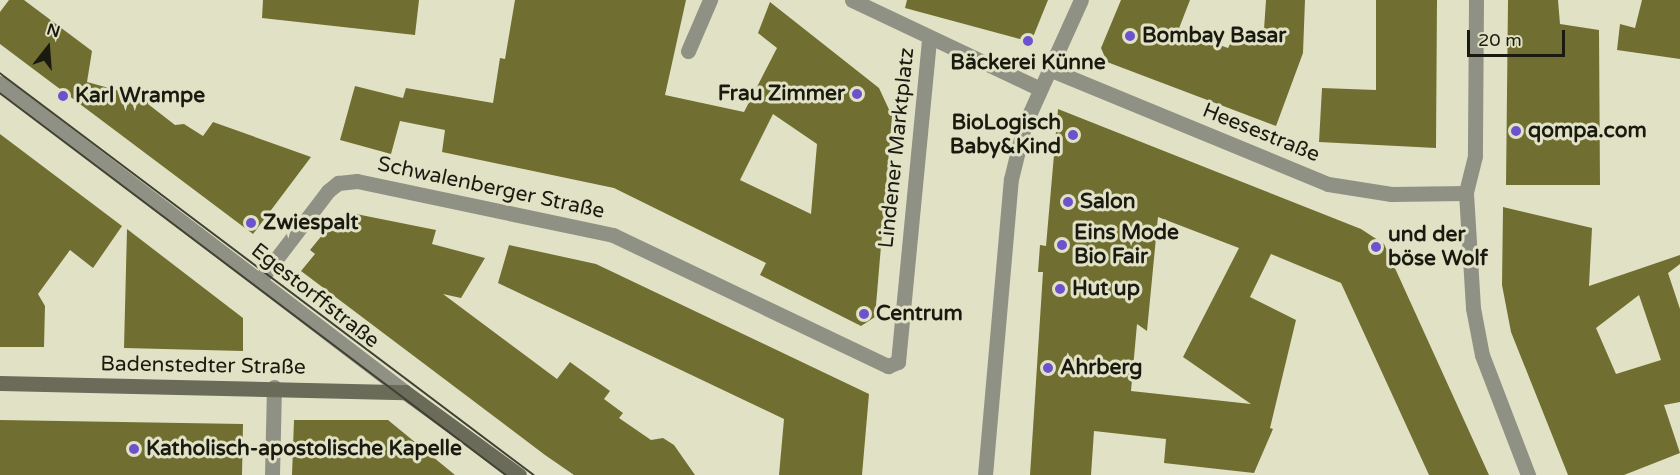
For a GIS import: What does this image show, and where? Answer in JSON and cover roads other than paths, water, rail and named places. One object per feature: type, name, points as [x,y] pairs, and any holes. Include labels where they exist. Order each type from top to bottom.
[{"type":"street","points":[[688,51],[710,0]]},
{"type":"street","points":[[852,0],[929,38]]},
{"type":"street","points":[[985,475],[1011,179],[1024,126],[1081,0]]},
{"type":"street","points":[[1476,0],[1475,156],[1466,193],[1473,308],[1482,355],[1528,475]]},
{"type":"street","name":"Lindener Marktplatz","points":[[876,361],[888,366],[898,362],[929,38],[1040,89]]},
{"type":"street","name":"Heesestraße","points":[[1049,69],[1328,184],[1391,195],[1466,193]]},
{"type":"street","name":"Egestorffstraße","points":[[0,83],[405,392],[519,475]]},
{"type":"street","name":"Schwalenberger Straße","points":[[260,280],[328,191],[338,183],[357,181],[613,235],[876,361]]},
{"type":"street","name":"Badenstedter Straße","points":[[0,383],[274,387],[405,392]]},
{"type":"street","points":[[272,475],[274,387]]},
{"type":"tram line","points":[[0,73],[534,475]]},
{"type":"tram line","points":[[0,93],[506,475]]},
{"type":"place","name":"Bombay Basar","points":[[1130,36]]},
{"type":"place","name":"Bäckerei Künne","points":[[1028,41]]},
{"type":"place","name":"Frau Zimmer","points":[[857,94]]},
{"type":"place","name":"Karl Wrampe","points":[[63,96]]},
{"type":"place","name":"qompa.com","points":[[1516,131]]},
{"type":"place","name":"BioLogisch Baby&Kind","points":[[1073,135]]},
{"type":"place","name":"Salon","points":[[1068,202]]},
{"type":"place","name":"Zwiespalt","points":[[251,223]]},
{"type":"place","name":"Eins Mode Bio Fair","points":[[1062,245]]},
{"type":"place","name":"und der böse Wolf","points":[[1376,247]]},
{"type":"place","name":"Hut up","points":[[1060,289]]},
{"type":"place","name":"Centrum","points":[[864,314]]},
{"type":"place","name":"Ahrberg","points":[[1048,368]]},
{"type":"place","name":"Katholisch-apostolische Kapelle","points":[[134,449]]}]
